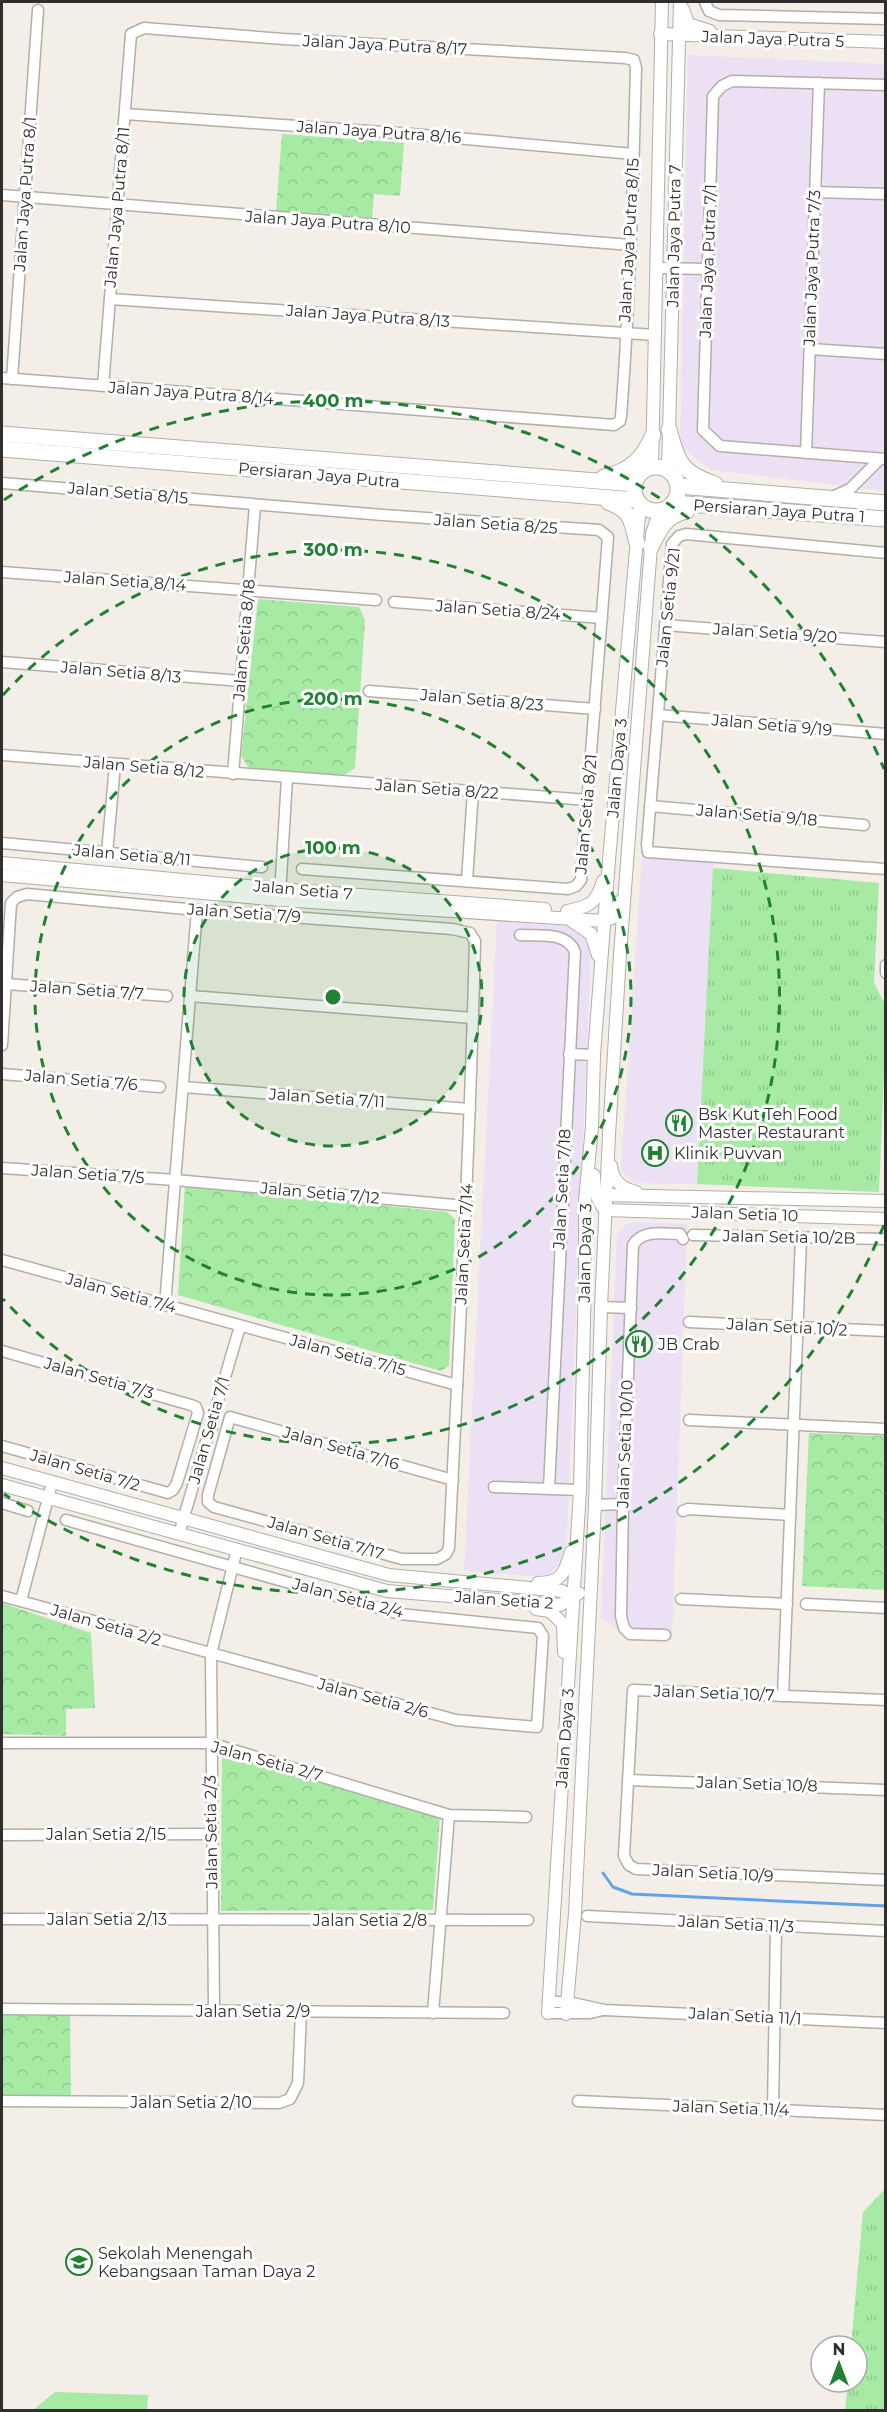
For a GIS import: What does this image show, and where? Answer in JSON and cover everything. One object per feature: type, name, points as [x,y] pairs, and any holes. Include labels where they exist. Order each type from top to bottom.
[{"type":"main road","points":[[669,429],[676,455],[685,469],[698,478],[734,491]]},
{"type":"main road","name":"Persiaran Jaya Putra","points":[[2,434],[635,484]]},
{"type":"main road","points":[[593,481],[622,472],[635,464],[644,454],[653,435]]},
{"type":"main road","name":"Persiaran Jaya Putra","points":[[2,449],[639,502]]},
{"type":"main road","points":[[639,502],[634,492],[639,475],[652,468],[668,471]]},
{"type":"main road","name":"Persiaran Jaya Putra 1","points":[[668,471],[678,486]]},
{"type":"main road","name":"Persiaran Jaya Putra 1","points":[[678,486],[885,503]]},
{"type":"main road","name":"Persiaran Jaya Putra 1","points":[[666,507],[678,486]]},
{"type":"main road","points":[[595,497],[625,510],[644,545],[672,516],[716,506]]},
{"type":"main road","name":"Persiaran Jaya Putra 1","points":[[639,502],[649,510],[666,507],[716,506],[885,519]]},
{"type":"street","name":"Jalan Jaya Putra 7","points":[[652,468],[662,2]]},
{"type":"street","name":"Jalan Jaya Putra 7","points":[[668,471],[681,2]]},
{"type":"street","points":[[681,2],[688,24],[734,37]]},
{"type":"street","points":[[707,6],[719,15],[885,19]]},
{"type":"street","name":"Jalan Jaya Putra 8/1","points":[[7,378],[25,196],[38,10]]},
{"type":"street","name":"Jalan Jaya Putra 8/17","points":[[136,30],[144,28],[283,39],[581,55],[634,60]]},
{"type":"street","name":"Jalan Jaya Putra 8/11","points":[[103,386],[131,34],[136,30]]},
{"type":"street","name":"Jalan Jaya Putra 5","points":[[660,34],[885,42]]},
{"type":"street","name":"Jalan Jaya Putra 8/15","points":[[620,421],[631,245],[636,68],[634,60]]},
{"type":"street","name":"Jalan Jaya Putra 7/1","points":[[806,453],[720,446],[703,430],[713,96],[732,81],[819,83]]},
{"type":"street","points":[[819,83],[885,85]]},
{"type":"street","name":"Jalan Jaya Putra 7/3","points":[[806,453],[819,83]]},
{"type":"street","name":"Jalan Jaya Putra 8/16","points":[[125,114],[412,134],[633,154]]},
{"type":"street","points":[[815,192],[885,194]]},
{"type":"street","name":"Jalan Jaya Putra 8/10","points":[[2,195],[631,245]]},
{"type":"street","points":[[657,265],[708,265]]},
{"type":"street","name":"Jalan Jaya Putra 8/13","points":[[110,299],[625,334]]},
{"type":"street","points":[[625,334],[655,336]]},
{"type":"street","points":[[810,349],[885,354]]},
{"type":"street","name":"Jalan Jaya Putra 8/14","points":[[7,378],[614,425],[620,421]]},
{"type":"street","points":[[806,453],[883,459]]},
{"type":"street","points":[[829,499],[850,489],[883,459]]},
{"type":"street","name":"Jalan Setia 8/15","points":[[2,483],[383,515]]},
{"type":"street","name":"Jalan Daya 3","points":[[567,2008],[575,1914],[595,1505],[604,1255],[603,1202],[627,878],[644,545],[639,502]]},
{"type":"street","name":"Jalan Setia 8/18","points":[[233,774],[255,505]]},
{"type":"street","name":"Jalan Daya 3","points":[[548,2008],[580,1490],[585,1201],[592,1127],[594,1055],[608,917],[609,860],[644,545],[666,507]]},
{"type":"street","name":"Jalan Setia 8/25","points":[[383,515],[599,531],[608,537]]},
{"type":"street","name":"Jalan Setia 9/21","points":[[885,553],[686,534],[679,536],[672,544],[648,852],[885,869]]},
{"type":"street","name":"Jalan Setia 8/21","points":[[302,869],[568,889],[576,886],[581,880],[608,537]]},
{"type":"street","name":"Jalan Setia 8/14","points":[[2,572],[376,600]]},
{"type":"street","name":"Jalan Setia 8/24","points":[[394,602],[602,618]]},
{"type":"street","name":"Jalan Setia 9/20","points":[[665,625],[885,642]]},
{"type":"street","name":"Jalan Setia 8/13","points":[[2,662],[241,681]]},
{"type":"street","name":"Jalan Setia 8/23","points":[[369,691],[595,709]]},
{"type":"street","name":"Jalan Setia 9/19","points":[[658,716],[885,734]]},
{"type":"street","name":"Jalan Setia 8/12","points":[[2,755],[287,778]]},
{"type":"street","points":[[107,853],[115,765]]},
{"type":"street","points":[[280,894],[287,778]]},
{"type":"street","name":"Jalan Setia 8/22","points":[[287,778],[588,800]]},
{"type":"street","points":[[467,881],[473,791]]},
{"type":"street","name":"Jalan Setia 9/18","points":[[650,806],[864,825]]},
{"type":"street","name":"Jalan Setia 8/11","points":[[2,843],[262,867]]},
{"type":"street","points":[[601,971],[595,941],[591,934],[568,915],[594,901],[609,860]]},
{"type":"street","name":"Jalan Setia 7","points":[[2,863],[280,894]]},
{"type":"street","name":"Jalan Setia 7","points":[[2,875],[608,917]]},
{"type":"street","points":[[620,955],[617,945],[617,925],[608,917],[618,912],[621,889],[627,878]]},
{"type":"street","name":"Jalan Setia 7/9","points":[[6,984],[11,903],[17,897],[27,894],[197,910],[452,929],[471,933]]},
{"type":"street","points":[[165,1305],[197,910]]},
{"type":"street","name":"Jalan Setia 7/14","points":[[446,1554],[449,1548],[453,1480],[471,1109],[475,941],[471,933]]},
{"type":"street","name":"Jalan Setia 7/18","points":[[520,935],[559,937],[569,941],[574,958],[549,1488]]},
{"type":"street","points":[[885,965],[885,973]]},
{"type":"street","points":[[2,1045],[6,984]]},
{"type":"street","name":"Jalan Setia 7/7","points":[[6,984],[167,996]]},
{"type":"street","points":[[190,996],[473,1018]]},
{"type":"street","points":[[569,1054],[594,1055]]},
{"type":"street","name":"Jalan Setia 7/6","points":[[2,1074],[160,1087]]},
{"type":"street","name":"Jalan Setia 7/11","points":[[183,1087],[471,1109]]},
{"type":"street","points":[[585,1279],[590,1262],[594,1208],[603,1202],[594,1188],[592,1127]]},
{"type":"street","points":[[609,1135],[611,1171],[615,1180],[625,1189],[652,1197]]},
{"type":"street","name":"Jalan Setia 7/5","points":[[2,1168],[175,1180]]},
{"type":"street","name":"Jalan Setia 7/12","points":[[175,1180],[466,1206]]},
{"type":"street","name":"Jalan Setia 10","points":[[603,1202],[652,1197],[885,1201]]},
{"type":"street","points":[[851,1200],[856,1204],[885,1209]]},
{"type":"street","name":"Jalan Setia 10","points":[[603,1202],[651,1211],[885,1219]]},
{"type":"street","points":[[604,1255],[610,1227],[621,1217],[630,1213],[651,1211]]},
{"type":"street","name":"Jalan Setia 10/10","points":[[665,1635],[630,1634],[624,1628],[621,1616],[633,1245],[637,1238],[645,1234],[680,1234],[688,1237]]},
{"type":"street","name":"Jalan Setia 10/2B","points":[[688,1237],[885,1239]]},
{"type":"street","points":[[783,1696],[801,1238]]},
{"type":"street","name":"Jalan Setia 7/4","points":[[2,1260],[240,1326]]},
{"type":"street","points":[[601,1307],[631,1308]]},
{"type":"street","name":"Jalan Setia 10/2","points":[[689,1322],[885,1331]]},
{"type":"street","name":"Jalan Setia 7/15","points":[[240,1326],[457,1385]]},
{"type":"street","name":"Jalan Setia 7/1","points":[[179,1534],[240,1326]]},
{"type":"street","name":"Jalan Setia 7/3","points":[[2,1351],[196,1407],[198,1413],[177,1483],[168,1493]]},
{"type":"street","name":"Jalan Setia 7/16","points":[[208,1502],[230,1417],[453,1480]]},
{"type":"street","points":[[689,1420],[885,1429]]},
{"type":"street","name":"Jalan Setia 7/2","points":[[2,1446],[168,1493]]},
{"type":"street","name":"Jalan Setia 2","points":[[2,1468],[389,1575],[562,1591],[574,1597]]},
{"type":"street","points":[[21,1601],[52,1483]]},
{"type":"street","name":"Jalan Setia 2","points":[[2,1485],[387,1591],[560,1605],[574,1597]]},
{"type":"street","points":[[494,1487],[580,1490]]},
{"type":"street","name":"Jalan Setia 7/17","points":[[208,1502],[214,1507],[402,1559],[437,1559],[446,1554]]},
{"type":"street","points":[[2,1503],[28,1511]]},
{"type":"street","points":[[585,1712],[581,1692],[583,1618],[574,1597],[585,1587],[588,1576],[591,1514],[595,1505],[623,1504]]},
{"type":"street","points":[[683,1511],[688,1509],[790,1515]]},
{"type":"street","name":"Jalan Setia 2/4","points":[[66,1520],[400,1614],[538,1628],[543,1636],[537,1727]]},
{"type":"street","points":[[471,1584],[553,1583],[561,1576],[568,1561],[576,1532]]},
{"type":"street","name":"Jalan Setia 2/3","points":[[214,2011],[211,1654],[237,1549]]},
{"type":"street","name":"Jalan Setia 2/2","points":[[2,1596],[211,1654]]},
{"type":"street","points":[[470,1599],[550,1611],[558,1617],[562,1624],[566,1710]]},
{"type":"street","points":[[681,1599],[787,1604]]},
{"type":"street","points":[[806,1604],[885,1608]]},
{"type":"street","name":"Jalan Setia 2/6","points":[[211,1654],[456,1720],[537,1727]]},
{"type":"street","name":"Jalan Setia 10/7","points":[[629,1780],[633,1690],[885,1700]]},
{"type":"street","name":"Jalan Setia 2/7","points":[[2,1743],[210,1743],[449,1815],[526,1817]]},
{"type":"street","name":"Jalan Setia 10/8","points":[[629,1780],[885,1790]]},
{"type":"street","name":"Jalan Setia 10/9","points":[[629,1780],[624,1856],[629,1865],[636,1869],[885,1880]]},
{"type":"street","points":[[433,2013],[449,1815]]},
{"type":"street","name":"Jalan Setia 2/15","points":[[2,1835],[211,1834]]},
{"type":"street","name":"Jalan Setia 11/3","points":[[587,1916],[885,1930]]},
{"type":"street","name":"Jalan Setia 2/13","points":[[2,1919],[213,1920]]},
{"type":"street","name":"Jalan Setia 2/8","points":[[213,1920],[528,1920]]},
{"type":"street","points":[[773,2110],[776,1926]]},
{"type":"street","name":"Jalan Setia 11/1","points":[[548,2008],[885,2023]]},
{"type":"street","name":"Jalan Setia 2/9","points":[[2,2010],[504,2013]]},
{"type":"street","name":"Jalan Setia 2/10","points":[[2,2101],[279,2103],[290,2099],[298,2083],[301,2012]]},
{"type":"street","name":"Jalan Setia 11/4","points":[[578,2100],[885,2115]]},
{"type":"shaded area","points":[[688,55],[885,64],[885,491],[712,470],[680,446]]},
{"type":"shaded area","points":[[642,856],[714,862],[697,1184],[634,1183],[621,1170]]},
{"type":"shaded area","points":[[497,920],[573,926],[583,931],[591,947],[566,1557],[546,1577],[464,1571]]},
{"type":"shaded area","points":[[633,1222],[687,1224],[672,1640],[632,1638],[601,1618],[617,1235],[626,1225]]},
{"type":"green space","points":[[282,134],[404,143],[400,196],[374,194],[372,219],[276,211]]},
{"type":"green space","points":[[258,599],[359,607],[365,620],[355,768],[343,776],[249,768],[241,756]]},
{"type":"green space","points":[[713,868],[879,883],[874,983],[885,1004],[886,1026],[879,1192],[697,1184]]},
{"type":"green space","points":[[185,1186],[447,1212],[455,1219],[449,1366],[441,1371],[178,1295]]},
{"type":"green space","points":[[809,1433],[885,1436],[885,1590],[802,1586]]},
{"type":"green space","points":[[2,1603],[91,1633],[95,1708],[66,1709],[66,1736],[2,1734]]},
{"type":"green space","points":[[222,1752],[440,1816],[433,1910],[221,1911]]},
{"type":"green space","points":[[2,2014],[70,2014],[71,2095],[2,2095]]},
{"type":"green space","points":[[885,2189],[885,2410],[845,2410],[847,2394],[869,2394],[869,2334],[852,2334],[863,2212]]},
{"type":"green space","points":[[55,2392],[148,2395],[147,2410],[33,2410]]},
{"type":"waterway","points":[[603,1873],[613,1887],[632,1894],[886,1906]]},
{"type":"place","name":"Bsk Kut Teh Food Master Restaurant","points":[[679,1123]]},
{"type":"place","name":"Klinik Puvvan","points":[[655,1153]]},
{"type":"place","name":"JB Crab","points":[[639,1344]]},
{"type":"place","name":"Sekolah Menengah Kebangsaan Taman Daya 2","points":[[79,2262]]}]
